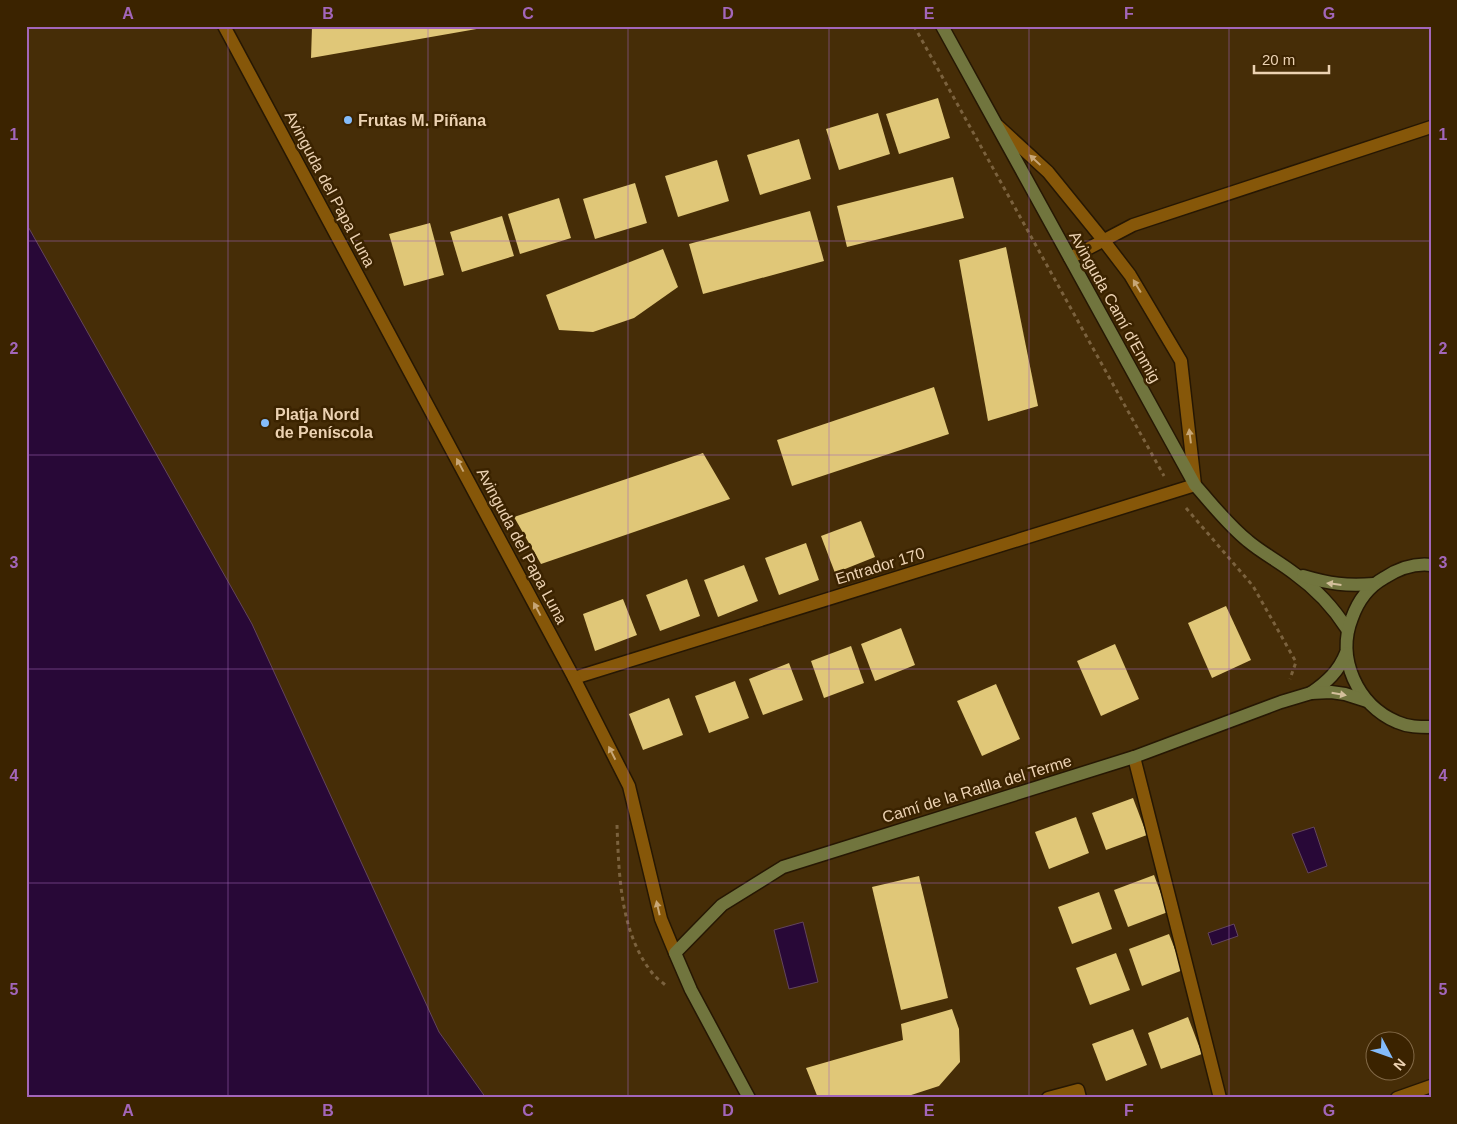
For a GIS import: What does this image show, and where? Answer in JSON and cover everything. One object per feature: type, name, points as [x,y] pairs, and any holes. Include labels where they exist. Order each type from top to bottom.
[{"type":"street","name":"Avinguda del Papa Luna","points":[[224,26],[574,678],[629,786],[661,919],[691,990],[749,1098]]},
{"type":"street","name":"Avinguda Camí d'Enmig","points":[[942,26],[1196,485],[1224,518],[1248,541],[1296,574],[1317,592],[1334,609],[1347,629]]},
{"type":"street","points":[[996,124],[1048,172],[1104,240],[1130,275],[1181,361],[1196,485]]},
{"type":"street","points":[[1070,258],[1133,225],[1431,127]]},
{"type":"street","name":"Entrador 170","points":[[574,678],[1196,485]]},
{"type":"street","points":[[1431,565],[1422,564],[1396,570],[1374,584],[1357,605],[1347,629],[1346,653],[1352,679],[1367,701],[1381,714],[1398,722],[1416,727],[1431,727]]},
{"type":"street","name":"Avinguda Camí d'Enmig","points":[[1296,574],[1327,583],[1347,586],[1374,584]]},
{"type":"street","name":"Camí de la Ratlla del Terme","points":[[1311,693],[1328,681],[1340,666],[1346,653]]},
{"type":"street","name":"Camí de la Ratlla del Terme","points":[[675,953],[722,905],[784,867],[1134,757],[1281,702],[1311,693],[1331,692],[1346,694],[1367,701]]},
{"type":"street","points":[[1134,757],[1220,1098]]},
{"type":"street","points":[[1397,1098],[1431,1086]]},
{"type":"street","points":[[1048,1098],[1078,1090],[1080,1098]]},
{"type":"shaded area","points":[[26,223],[252,624],[439,1032],[486,1098],[26,1098]]},
{"type":"shaded area","points":[[1314,827],[1327,866],[1308,873],[1292,834]]},
{"type":"shaded area","points":[[803,922],[818,982],[789,989],[774,930]]},
{"type":"shaded area","points":[[1234,924],[1238,936],[1212,945],[1208,933]]},
{"type":"building","points":[[312,26],[488,26],[488,27],[311,58]]},
{"type":"building","points":[[938,98],[950,138],[899,154],[886,114]]},
{"type":"building","points":[[878,113],[890,154],[839,170],[826,129]]},
{"type":"building","points":[[799,139],[811,179],[760,195],[747,155]]},
{"type":"building","points":[[717,160],[729,201],[678,217],[665,176]]},
{"type":"building","points":[[953,177],[964,218],[847,247],[837,206]]},
{"type":"building","points":[[635,183],[647,223],[595,239],[583,199]]},
{"type":"building","points":[[559,198],[571,238],[520,254],[508,214]]},
{"type":"building","points":[[810,211],[824,261],[703,294],[689,244]]},
{"type":"building","points":[[502,216],[514,256],[462,272],[450,232]]},
{"type":"building","points":[[430,223],[444,275],[404,286],[389,234]]},
{"type":"building","points":[[1006,247],[1038,406],[988,421],[959,260]]},
{"type":"building","points":[[663,249],[678,287],[634,318],[593,332],[559,330],[546,295]]},
{"type":"building","points":[[934,387],[949,434],[792,486],[777,440]]},
{"type":"building","points":[[703,453],[730,499],[541,564],[514,517]]},
{"type":"building","points":[[861,521],[875,557],[835,573],[821,536]]},
{"type":"building","points":[[806,543],[819,580],[779,595],[765,558]]},
{"type":"building","points":[[744,565],[758,601],[718,617],[704,580]]},
{"type":"building","points":[[687,579],[700,616],[660,631],[646,595]]},
{"type":"building","points":[[623,599],[637,635],[595,651],[583,614]]},
{"type":"building","points":[[1226,606],[1251,660],[1212,678],[1188,623]]},
{"type":"building","points":[[901,628],[915,665],[875,681],[861,644]]},
{"type":"building","points":[[1115,644],[1139,699],[1101,716],[1077,661]]},
{"type":"building","points":[[851,646],[864,683],[824,698],[811,661]]},
{"type":"building","points":[[789,663],[803,700],[763,715],[749,679]]},
{"type":"building","points":[[735,681],[749,718],[709,733],[695,696]]},
{"type":"building","points":[[996,684],[1020,739],[982,756],[957,701]]},
{"type":"building","points":[[669,698],[683,735],[643,750],[629,714]]},
{"type":"building","points":[[1133,798],[1147,835],[1106,850],[1092,813]]},
{"type":"building","points":[[1076,817],[1089,853],[1049,869],[1035,832]]},
{"type":"building","points":[[1154,875],[1168,912],[1128,927],[1114,890]]},
{"type":"building","points":[[919,876],[948,998],[901,1010],[872,887]]},
{"type":"building","points":[[1099,892],[1112,929],[1072,944],[1058,907]]},
{"type":"building","points":[[1169,934],[1183,970],[1142,986],[1129,949]]},
{"type":"building","points":[[1116,953],[1130,990],[1090,1005],[1076,968]]},
{"type":"building","points":[[952,1009],[959,1029],[960,1062],[939,1086],[902,1098],[818,1098],[806,1068],[903,1040],[901,1024]]},
{"type":"building","points":[[1188,1017],[1202,1054],[1161,1069],[1148,1033]]},
{"type":"building","points":[[1133,1029],[1147,1065],[1106,1081],[1092,1044]]},
{"type":"place","name":"Frutas M. Piñana","points":[[348,120]]},
{"type":"place","name":"Platja Nord de Peníscola","points":[[265,423]]}]
